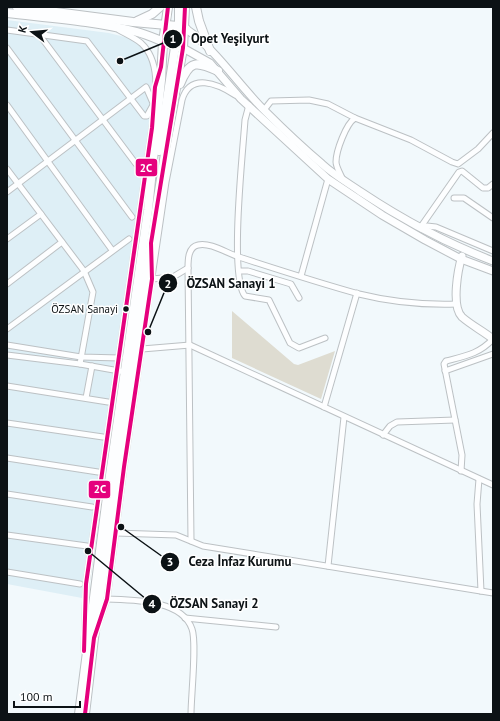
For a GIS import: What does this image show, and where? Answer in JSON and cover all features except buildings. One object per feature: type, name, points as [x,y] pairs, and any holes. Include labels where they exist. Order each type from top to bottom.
[{"type":"highway","points":[[17,7],[133,22],[182,25]]},
{"type":"highway","points":[[133,22],[145,19],[160,7]]},
{"type":"highway","points":[[79,714],[120,371],[148,210],[168,7]]},
{"type":"highway","points":[[179,7],[182,25]]},
{"type":"highway","points":[[161,176],[158,162],[185,7]]},
{"type":"highway","points":[[196,7],[199,21],[210,52]]},
{"type":"highway","points":[[7,13],[113,27],[139,32],[163,46],[178,49]]},
{"type":"highway","points":[[85,714],[94,638],[151,243],[174,99],[178,49],[175,36],[166,25]]},
{"type":"highway","points":[[174,99],[186,70],[193,64],[201,63],[218,71]]},
{"type":"highway","points":[[155,87],[161,67]]},
{"type":"main road","points":[[182,25],[193,34],[264,110],[322,164],[343,180],[390,211],[421,228],[464,250],[493,261]]},
{"type":"main road","points":[[178,49],[210,63],[241,99],[328,179],[382,215],[461,259],[493,272]]},
{"type":"main road","points":[[464,250],[461,259],[456,304],[462,316],[493,339]]},
{"type":"street","points":[[145,19],[154,7]]},
{"type":"street","points":[[7,345],[81,357],[123,358],[152,128],[155,68],[149,54],[141,44],[113,27]]},
{"type":"street","points":[[7,30],[38,33],[86,41],[144,116],[147,116],[154,104]]},
{"type":"street","points":[[38,33],[136,164]]},
{"type":"street","points":[[7,48],[132,217]]},
{"type":"street","points":[[94,638],[107,599],[166,182],[184,92],[192,85],[208,82],[223,87],[241,99]]},
{"type":"street","points":[[7,192],[146,88],[154,104]]},
{"type":"street","points":[[264,110],[271,101],[308,100],[328,104],[355,118],[394,133],[458,164],[478,149],[493,133]]},
{"type":"street","points":[[7,105],[112,250]]},
{"type":"street","points":[[248,105],[245,128],[237,257],[242,292],[245,296],[269,300],[290,343],[295,348],[299,348],[325,338]]},
{"type":"street","points":[[343,180],[335,163],[350,122],[355,118]]},
{"type":"street","points":[[7,169],[84,271],[93,292],[80,364]]},
{"type":"street","points":[[421,228],[458,172],[462,172],[484,188],[488,188],[493,184]]},
{"type":"street","points":[[301,276],[328,179]]},
{"type":"street","points":[[454,198],[464,198],[493,218]]},
{"type":"street","points":[[7,239],[41,214]]},
{"type":"street","points":[[421,228],[436,226],[493,251]]},
{"type":"street","points":[[7,329],[112,250],[129,239]]},
{"type":"street","points":[[7,284],[62,242]]},
{"type":"street","points":[[151,243],[152,280]]},
{"type":"street","points":[[191,541],[188,424],[190,345],[188,268],[189,255],[192,249],[198,245],[208,246],[237,257],[357,294],[388,301],[428,305],[456,304]]},
{"type":"street","points":[[152,280],[172,277],[188,268]]},
{"type":"street","points":[[240,271],[248,271],[291,284],[299,298]]},
{"type":"street","points":[[324,407],[357,294]]},
{"type":"street","points":[[461,471],[462,455],[444,364],[446,361],[474,354],[483,349],[493,339]]},
{"type":"street","points":[[142,349],[190,345],[324,407],[344,418],[493,485]]},
{"type":"street","points":[[36,358],[44,351]]},
{"type":"street","points":[[44,351],[48,360]]},
{"type":"street","points":[[445,371],[493,354]]},
{"type":"street","points":[[7,355],[80,364],[120,371]]},
{"type":"street","points":[[86,398],[92,366]]},
{"type":"street","points":[[7,386],[108,402]]},
{"type":"street","points":[[328,566],[344,418]]},
{"type":"street","points":[[383,435],[390,426],[397,422],[455,420]]},
{"type":"street","points":[[7,423],[103,437]]},
{"type":"street","points":[[7,458],[98,472]]},
{"type":"street","points":[[479,479],[477,504],[481,591]]},
{"type":"street","points":[[7,494],[92,507]]},
{"type":"street","points":[[116,533],[176,534],[203,546],[493,593]]},
{"type":"street","points":[[7,535],[86,546]]},
{"type":"street","points":[[7,572],[80,584]]},
{"type":"street","points":[[107,599],[133,600],[163,605],[169,607],[185,618],[192,628],[193,642],[191,714]]},
{"type":"street","points":[[185,618],[276,627]]},
{"type":"shaded area","points":[[7,20],[109,33],[133,39],[148,55],[153,68],[152,113],[82,598],[7,584]]},
{"type":"shaded area","points":[[232,311],[294,364],[298,365],[335,351],[321,399],[232,358]]},
{"type":"transit line","name":"2C","points":[[84,651],[86,584],[152,128],[155,87],[161,67],[168,7]]},
{"type":"transit line","name":"2C","points":[[85,714],[94,638],[107,599],[124,467],[152,279],[151,243],[183,48],[185,7]]},
{"type":"place","name":"Opet Yeşilyurt","points":[[120,61]]},
{"type":"place","name":"ÖZSAN Sanayi","points":[[126,309]]},
{"type":"place","name":"ÖZSAN Sanayi 1","points":[[148,332]]},
{"type":"place","name":"Ceza İnfaz Kurumu","points":[[121,527]]},
{"type":"place","name":"ÖZSAN Sanayi 2","points":[[88,551]]}]
